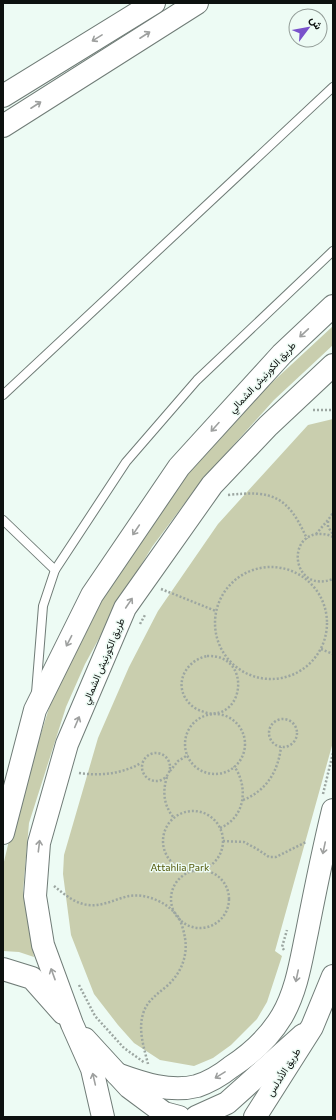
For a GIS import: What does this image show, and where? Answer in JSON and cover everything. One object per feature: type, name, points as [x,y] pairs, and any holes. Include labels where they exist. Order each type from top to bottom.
[{"type":"main road","points":[[3,96],[154,3]]},
{"type":"main road","points":[[3,126],[197,3]]},
{"type":"main road","name":"طريق الكورنيش الشمالي","points":[[3,833],[35,710],[92,595],[179,467],[282,354],[333,306]]},
{"type":"main road","name":"طريق الكورنيش الشمالي","points":[[72,1024],[43,945],[35,896],[39,843],[67,744],[125,608],[212,485],[268,426],[333,364]]},
{"type":"main road","points":[[117,1074],[141,1083],[160,1087],[180,1088],[197,1086],[216,1078],[242,1060],[267,1037],[282,1015],[296,983],[328,803]]},
{"type":"main road","points":[[3,970],[32,978],[129,1087],[164,1113],[179,1117]]},
{"type":"main road","name":"طريق الأندلس","points":[[255,1117],[312,1028],[333,976]]},
{"type":"main road","points":[[72,1024],[92,1069],[103,1117]]},
{"type":"main road","points":[[196,1117],[227,1103],[312,1028]]},
{"type":"lane","points":[[3,395],[333,87]]},
{"type":"lane","points":[[35,710],[43,606],[55,570],[126,462],[166,415],[197,380],[333,251]]},
{"type":"lane","points":[[3,520],[55,570]]},
{"type":"path","points":[[312,410],[333,410]]},
{"type":"path","points":[[224,500],[233,490]]},
{"type":"path","points":[[228,495],[254,493],[268,495],[274,498],[286,506],[298,519],[307,539]]},
{"type":"path","points":[[333,514],[315,534],[307,539],[299,549],[298,562],[300,569],[310,579],[318,582],[326,582],[333,579]]},
{"type":"path","points":[[328,520],[328,527],[333,535]]},
{"type":"path","points":[[315,534],[333,535]]},
{"type":"path","points":[[216,610],[215,624],[217,638],[220,646],[233,667],[239,679],[239,685],[233,703],[227,708],[214,714],[207,715],[194,722],[186,737],[185,746],[190,760],[203,771],[211,774],[223,772],[234,766],[239,761],[244,751],[243,734],[238,725],[230,718],[222,715],[214,714],[197,710],[188,702],[182,686],[183,676],[189,666],[193,662],[207,656],[219,657],[233,667],[258,678],[279,679],[301,671],[312,662],[321,649],[327,630],[327,612],[324,603],[315,588],[307,579],[288,569],[270,566],[261,567],[246,572],[231,583],[221,596],[216,610]]},
{"type":"path","points":[[156,595],[163,583]]},
{"type":"path","points":[[160,589],[216,610]]},
{"type":"path","points":[[138,628],[146,614]]},
{"type":"path","points":[[321,649],[333,654]]},
{"type":"path","points":[[284,719],[289,720],[294,725],[297,734],[296,738],[292,744],[287,747],[281,747],[278,747],[271,741],[269,730],[275,721],[284,719]]},
{"type":"path","points":[[242,800],[256,793],[267,784],[275,769],[281,747]]},
{"type":"path","points":[[75,772],[93,775],[124,771],[134,768],[142,763],[148,754],[157,752],[162,754],[167,758],[170,764],[170,771],[166,779],[164,793],[168,810],[174,818]]},
{"type":"path","points":[[328,803],[333,753]]},
{"type":"path","points":[[142,763],[142,770],[144,774],[151,780],[160,780],[165,777],[178,761],[188,755]]},
{"type":"path","points":[[220,828],[228,824],[236,815],[242,800],[242,782],[234,766]]},
{"type":"path","points":[[185,812],[200,812],[214,819],[220,828],[223,841],[222,848],[217,858],[210,865],[202,869],[195,870],[182,868],[168,857],[165,850],[164,833],[167,826],[174,818],[185,812]]},
{"type":"path","points":[[223,841],[244,842],[269,857],[276,857],[312,839]]},
{"type":"path","points":[[52,891],[51,884],[74,901],[89,905],[97,905],[131,896],[143,896],[157,900],[175,913],[186,925],[196,928],[203,928],[216,923],[226,912],[228,901],[226,888],[216,876],[204,871],[196,871],[185,875],[178,881],[173,891],[172,901],[175,913]]},
{"type":"path","points":[[148,1065],[142,1040],[142,1019],[147,1004],[169,984],[181,968],[186,950],[180,920]]},
{"type":"path","points":[[285,952],[282,947],[288,924]]},
{"type":"path","points":[[79,984],[96,1016],[124,1048],[148,1065],[154,1067]]},
{"type":"green space","points":[[333,326],[333,345],[274,400],[202,480],[152,547],[120,600],[85,664],[66,707],[29,823],[23,891],[34,957],[19,952],[3,951],[3,866],[14,819],[50,705],[91,620],[119,570],[190,469],[264,390]]},
{"type":"green space","name":"Attahlia Park","points":[[333,419],[333,742],[275,951],[282,956],[267,1002],[257,1019],[231,1045],[213,1058],[194,1066],[160,1060],[134,1043],[94,994],[71,935],[63,874],[64,855],[98,738],[129,667],[158,611],[218,524],[308,425]]}]
